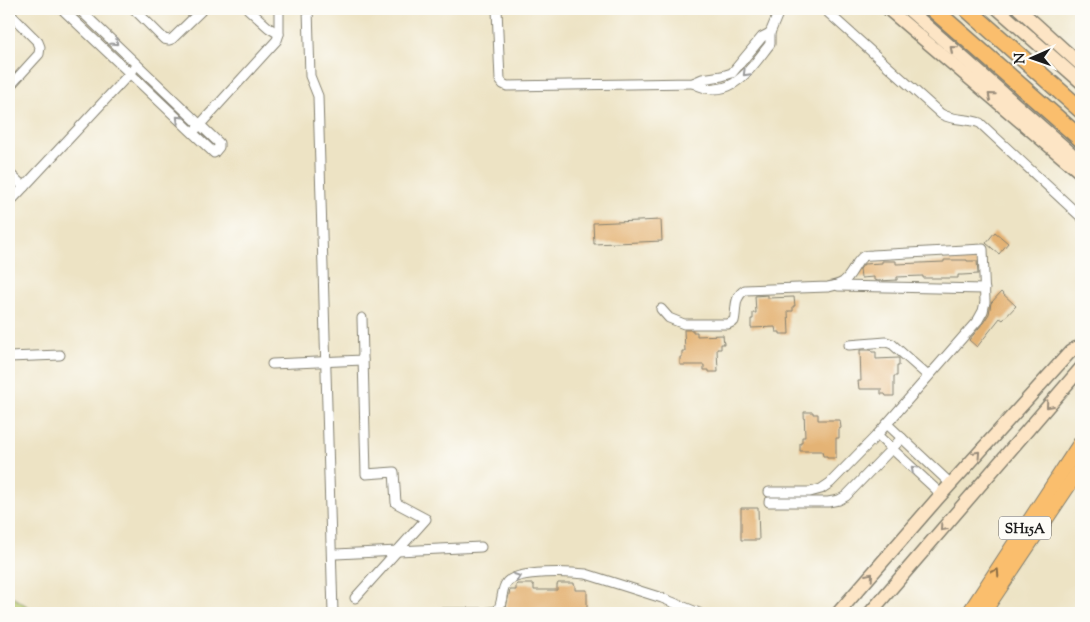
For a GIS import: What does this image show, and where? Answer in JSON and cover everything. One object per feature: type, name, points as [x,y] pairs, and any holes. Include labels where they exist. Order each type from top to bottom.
[{"type":"highway","points":[[933,9],[1081,139]]},
{"type":"highway","points":[[967,9],[1081,110]]},
{"type":"main road","name":"SH15A","points":[[969,613],[1081,442]]},
{"type":"main road","name":"SH15A","points":[[983,613],[1081,466]]},
{"type":"street","points":[[62,9],[214,153],[219,147],[219,142],[79,9]]},
{"type":"street","points":[[134,9],[164,39],[169,40],[203,9]]},
{"type":"street","points":[[248,9],[269,28],[279,34]]},
{"type":"street","points":[[193,133],[277,40],[279,34],[279,9]]},
{"type":"street","points":[[308,9],[310,76],[318,96],[333,613]]},
{"type":"street","points":[[497,9],[500,80],[507,86],[693,83],[702,79],[722,76],[732,73],[762,37],[770,33],[780,9]]},
{"type":"street","points":[[824,9],[942,114],[950,118],[972,120],[980,123],[1081,217]]},
{"type":"street","points":[[888,9],[1081,173]]},
{"type":"street","points":[[908,9],[1081,162]]},
{"type":"street","points":[[998,9],[1081,82]]},
{"type":"street","points":[[1018,9],[1081,65]]},
{"type":"street","points":[[9,13],[38,42],[40,47],[39,54],[9,87]]},
{"type":"street","points":[[9,203],[139,65]]},
{"type":"street","points":[[9,173],[24,187]]},
{"type":"street","points":[[834,286],[844,281],[863,257],[872,254],[983,249],[986,302],[978,320],[877,435],[830,483],[821,490],[769,497],[828,502],[839,500],[846,496],[902,438]]},
{"type":"street","points":[[660,309],[669,318],[684,324],[728,324],[734,321],[738,296],[745,290],[834,286],[985,289]]},
{"type":"street","points":[[355,598],[426,518],[396,503],[394,472],[366,474],[362,318]]},
{"type":"street","points":[[849,345],[886,342],[892,344],[928,376]]},
{"type":"street","points":[[838,613],[941,494],[1070,352],[1081,347]]},
{"type":"street","points":[[9,357],[60,355]]},
{"type":"street","points":[[272,364],[363,360]]},
{"type":"street","points":[[870,613],[1081,368]]},
{"type":"street","points":[[886,424],[951,484]]},
{"type":"street","points":[[877,435],[941,494]]},
{"type":"street","points":[[336,554],[481,547]]},
{"type":"street","points":[[422,613],[483,613],[497,611],[500,607],[504,587],[513,578],[527,574],[575,572],[662,598],[699,613]]},
{"type":"green space","points":[[9,595],[39,613],[9,613]]},
{"type":"building","points":[[661,220],[662,241],[594,244],[593,223]]},
{"type":"building","points":[[995,232],[1008,243],[999,254],[986,243]]},
{"type":"building","points":[[944,260],[977,261],[978,274],[958,275],[958,278],[897,277],[897,280],[878,281],[874,280],[874,277],[861,278],[860,269],[864,264],[882,263],[882,261],[896,261],[896,264],[944,262]]},
{"type":"building","points":[[1001,292],[1016,306],[1003,320],[1000,318],[977,347],[969,340],[989,314],[991,303]]},
{"type":"building","points":[[768,295],[768,298],[794,297],[795,306],[793,306],[793,311],[788,311],[789,334],[776,332],[775,327],[751,328],[753,313],[756,313],[755,296]]},
{"type":"building","points":[[684,330],[693,330],[693,332],[697,332],[697,336],[723,335],[724,344],[721,344],[721,349],[717,349],[718,372],[704,370],[704,365],[680,365],[682,351],[685,351]]},
{"type":"building","points":[[860,350],[876,352],[876,359],[899,358],[897,376],[894,376],[894,396],[881,394],[881,389],[859,389],[858,381],[861,381]]},
{"type":"building","points":[[804,412],[818,414],[818,420],[840,420],[839,438],[836,438],[836,458],[823,456],[822,451],[800,451],[802,437],[805,437]]},
{"type":"building","points":[[741,508],[758,508],[759,540],[741,540]]},
{"type":"building","points":[[558,583],[574,583],[575,590],[587,590],[587,609],[585,609],[585,612],[505,612],[510,590],[516,590],[517,584],[533,584],[534,590],[557,590]]}]
